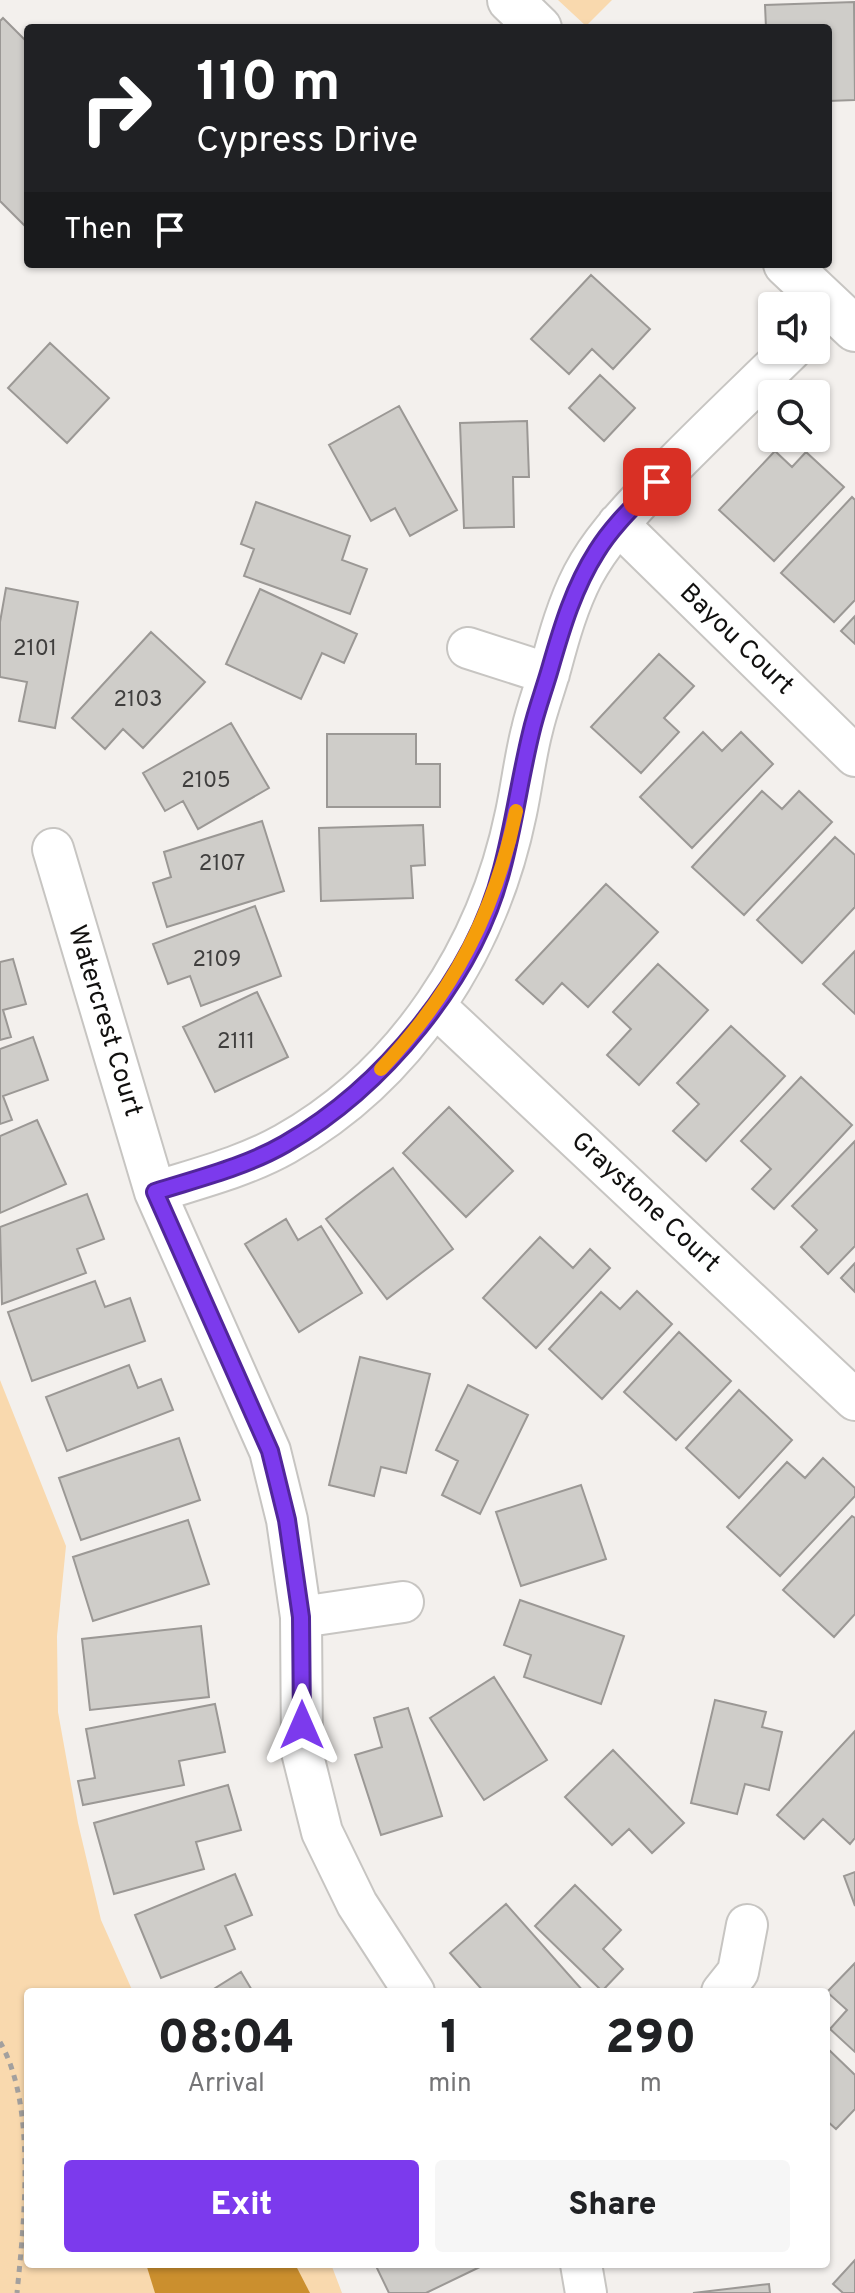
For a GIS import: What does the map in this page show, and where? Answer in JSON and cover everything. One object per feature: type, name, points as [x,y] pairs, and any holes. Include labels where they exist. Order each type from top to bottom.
[{"type":"street","points":[[510,0],[535,24]]},
{"type":"street","points":[[789,268],[835,321]]},
{"type":"street","points":[[155,1192],[244,1163],[284,1144],[332,1114],[373,1078],[435,1006],[465,959],[501,873],[516,814],[531,731],[562,625],[581,578],[618,524],[676,462],[777,364]]},
{"type":"street","name":"Bayou Court","points":[[618,524],[855,756]]},
{"type":"street","points":[[468,648],[549,674]]},
{"type":"street","name":"Watercrest Court","points":[[53,849],[155,1192],[270,1451],[287,1520],[301,1617],[302,1752],[322,1832],[357,1904],[411,1988]]},
{"type":"street","name":"Graystone Court","points":[[435,1006],[855,1400]]},
{"type":"street","points":[[301,1617],[403,1602]]},
{"type":"street","points":[[725,1988],[738,1972],[747,1925]]},
{"type":"street","points":[[582,2268],[586,2293]]},
{"type":"path","points":[[0,2042],[19,2094],[24,2145],[22,2241],[17,2293]]},
{"type":"shaded area","points":[[558,0],[612,0],[588,24],[584,24]]},
{"type":"shaded area","points":[[0,1380],[66,1546],[57,1636],[58,1712],[78,1823],[101,1920],[131,1988],[24,1988],[24,2268],[333,2268],[342,2293],[0,2293]]},
{"type":"shaded area","points":[[147,2268],[297,2268],[310,2293],[155,2293]]},
{"type":"building","points":[[854,2],[855,100],[832,101],[832,24],[766,24],[765,5]]},
{"type":"building","points":[[3,18],[24,39],[24,225],[0,201],[0,21]]},
{"type":"building","points":[[591,275],[650,329],[613,369],[592,349],[569,374],[531,339]]},
{"type":"building","points":[[50,343],[109,398],[67,443],[8,388]]},
{"type":"building","points":[[600,375],[635,408],[604,441],[569,408]]},
{"type":"building","points":[[399,406],[457,510],[410,536],[395,508],[371,521],[329,445]]},
{"type":"building","points":[[527,421],[529,477],[513,477],[514,527],[464,528],[460,423]]},
{"type":"building","points":[[774,452],[792,467],[806,452],[844,487],[774,561],[719,510]]},
{"type":"building","points":[[852,497],[855,500],[855,600],[834,622],[781,573]]},
{"type":"building","points":[[256,502],[350,536],[342,560],[367,569],[350,614],[244,576],[254,549],[241,544]]},
{"type":"building","points":[[6,588],[78,602],[55,728],[19,721],[27,682],[0,677],[0,622]]},
{"type":"building","points":[[260,589],[357,634],[344,663],[322,653],[301,699],[226,664]]},
{"type":"building","points":[[855,616],[855,644],[841,631]]},
{"type":"building","points":[[151,632],[205,682],[143,748],[123,729],[105,749],[72,718]]},
{"type":"building","points":[[659,654],[694,686],[664,718],[679,732],[641,773],[591,727]]},
{"type":"building","points":[[231,723],[269,788],[198,829],[183,801],[165,811],[143,773]]},
{"type":"building","points":[[703,732],[722,751],[741,732],[773,764],[692,848],[640,797]]},
{"type":"building","points":[[327,734],[416,734],[416,764],[440,764],[440,807],[327,807]]},
{"type":"building","points":[[762,791],[782,809],[799,791],[832,822],[744,915],[692,867]]},
{"type":"building","points":[[262,821],[284,891],[167,927],[153,883],[171,877],[164,852]]},
{"type":"building","points":[[423,825],[425,865],[411,866],[413,898],[321,901],[319,828]]},
{"type":"building","points":[[835,837],[855,855],[855,907],[802,963],[757,920]]},
{"type":"building","points":[[606,884],[658,932],[588,1007],[562,983],[543,1004],[516,980]]},
{"type":"building","points":[[255,906],[281,976],[201,1006],[190,976],[168,984],[153,944]]},
{"type":"building","points":[[855,951],[855,1014],[823,984]]},
{"type":"building","points":[[13,959],[26,1004],[3,1010],[11,1037],[0,1040],[0,962]]},
{"type":"building","points":[[658,964],[708,1010],[639,1085],[607,1055],[631,1029],[613,1012]]},
{"type":"building","points":[[257,992],[288,1057],[215,1092],[183,1027]]},
{"type":"building","points":[[731,1026],[785,1076],[706,1161],[673,1131],[699,1104],[677,1083]]},
{"type":"building","points":[[33,1037],[48,1080],[3,1096],[12,1120],[0,1124],[0,1049]]},
{"type":"building","points":[[801,1077],[852,1125],[774,1209],[752,1189],[771,1169],[741,1141]]},
{"type":"building","points":[[449,1107],[513,1171],[466,1217],[403,1153]]},
{"type":"building","points":[[37,1120],[66,1184],[0,1213],[0,1136]]},
{"type":"building","points":[[855,1141],[855,1246],[828,1274],[801,1247],[817,1230],[792,1206]]},
{"type":"building","points":[[393,1168],[453,1249],[387,1299],[326,1219]]},
{"type":"building","points":[[87,1194],[104,1239],[77,1249],[86,1273],[2,1304],[0,1227]]},
{"type":"building","points":[[286,1219],[298,1240],[321,1226],[362,1293],[299,1332],[245,1244]]},
{"type":"building","points":[[540,1237],[573,1268],[590,1249],[610,1268],[536,1348],[483,1298]]},
{"type":"building","points":[[855,1263],[855,1292],[841,1278]]},
{"type":"building","points":[[95,1281],[105,1307],[130,1298],[145,1341],[32,1381],[8,1312]]},
{"type":"building","points":[[637,1291],[672,1324],[602,1399],[549,1349],[601,1292],[620,1309]]},
{"type":"building","points":[[679,1332],[731,1381],[676,1440],[624,1392]]},
{"type":"building","points":[[360,1357],[430,1374],[406,1473],[381,1467],[374,1496],[329,1485]]},
{"type":"building","points":[[129,1365],[138,1388],[161,1379],[173,1410],[67,1451],[46,1397]]},
{"type":"building","points":[[468,1385],[528,1415],[480,1514],[442,1495],[458,1461],[436,1450]]},
{"type":"building","points":[[739,1390],[792,1440],[739,1498],[686,1448]]},
{"type":"building","points":[[179,1438],[200,1500],[81,1540],[59,1478]]},
{"type":"building","points":[[823,1458],[855,1488],[855,1496],[780,1576],[727,1527],[787,1462],[805,1478]]},
{"type":"building","points":[[581,1485],[606,1559],[521,1586],[496,1512]]},
{"type":"building","points":[[852,1516],[855,1518],[855,1614],[834,1637],[783,1590]]},
{"type":"building","points":[[188,1520],[209,1584],[93,1621],[73,1557]]},
{"type":"building","points":[[520,1600],[624,1636],[601,1704],[524,1677],[531,1655],[504,1645]]},
{"type":"building","points":[[201,1626],[209,1697],[90,1710],[82,1639]]},
{"type":"building","points":[[494,1677],[547,1760],[484,1800],[430,1718]]},
{"type":"building","points":[[715,1700],[766,1712],[762,1727],[782,1732],[769,1790],[745,1784],[737,1814],[691,1803]]},
{"type":"building","points":[[215,1704],[225,1752],[179,1761],[184,1785],[83,1805],[78,1781],[95,1778],[86,1729]]},
{"type":"building","points":[[408,1708],[442,1816],[381,1835],[355,1755],[382,1747],[374,1718]]},
{"type":"building","points":[[855,1731],[855,1838],[850,1844],[823,1819],[804,1839],[777,1815]]},
{"type":"building","points":[[613,1750],[684,1823],[652,1853],[629,1829],[612,1845],[565,1797]]},
{"type":"building","points":[[228,1785],[241,1830],[196,1842],[204,1869],[114,1894],[94,1823]]},
{"type":"building","points":[[855,1872],[855,1906],[844,1876]]},
{"type":"building","points":[[235,1874],[252,1915],[225,1926],[235,1949],[161,1978],[135,1915]]},
{"type":"building","points":[[575,1885],[621,1930],[603,1949],[623,1969],[605,1988],[599,1988],[535,1926]]},
{"type":"building","points":[[506,1904],[580,1988],[481,1988],[450,1953]]},
{"type":"building","points":[[855,1963],[855,2052],[830,2029],[847,2010],[830,1995],[830,1989]]},
{"type":"building","points":[[241,1972],[251,1988],[215,1988]]},
{"type":"building","points":[[830,2051],[855,2075],[855,2109],[836,2129],[830,2124]]},
{"type":"building","points":[[855,2260],[855,2293],[843,2293],[833,2284]]},
{"type":"building","points":[[377,2268],[478,2268],[426,2293],[389,2293]]},
{"type":"building","points":[[769,2284],[770,2293],[693,2293]]},
{"type":"slow traffic","points":[[381,1069],[423,1022],[465,959],[501,873],[516,811]]},
{"type":"route","points":[[302,1725],[301,1617],[287,1520],[270,1451],[155,1192],[244,1163],[284,1144],[332,1114],[373,1078],[435,1006],[465,959],[501,873],[516,814],[531,731],[562,625],[581,578],[599,548],[657,482]]}]
